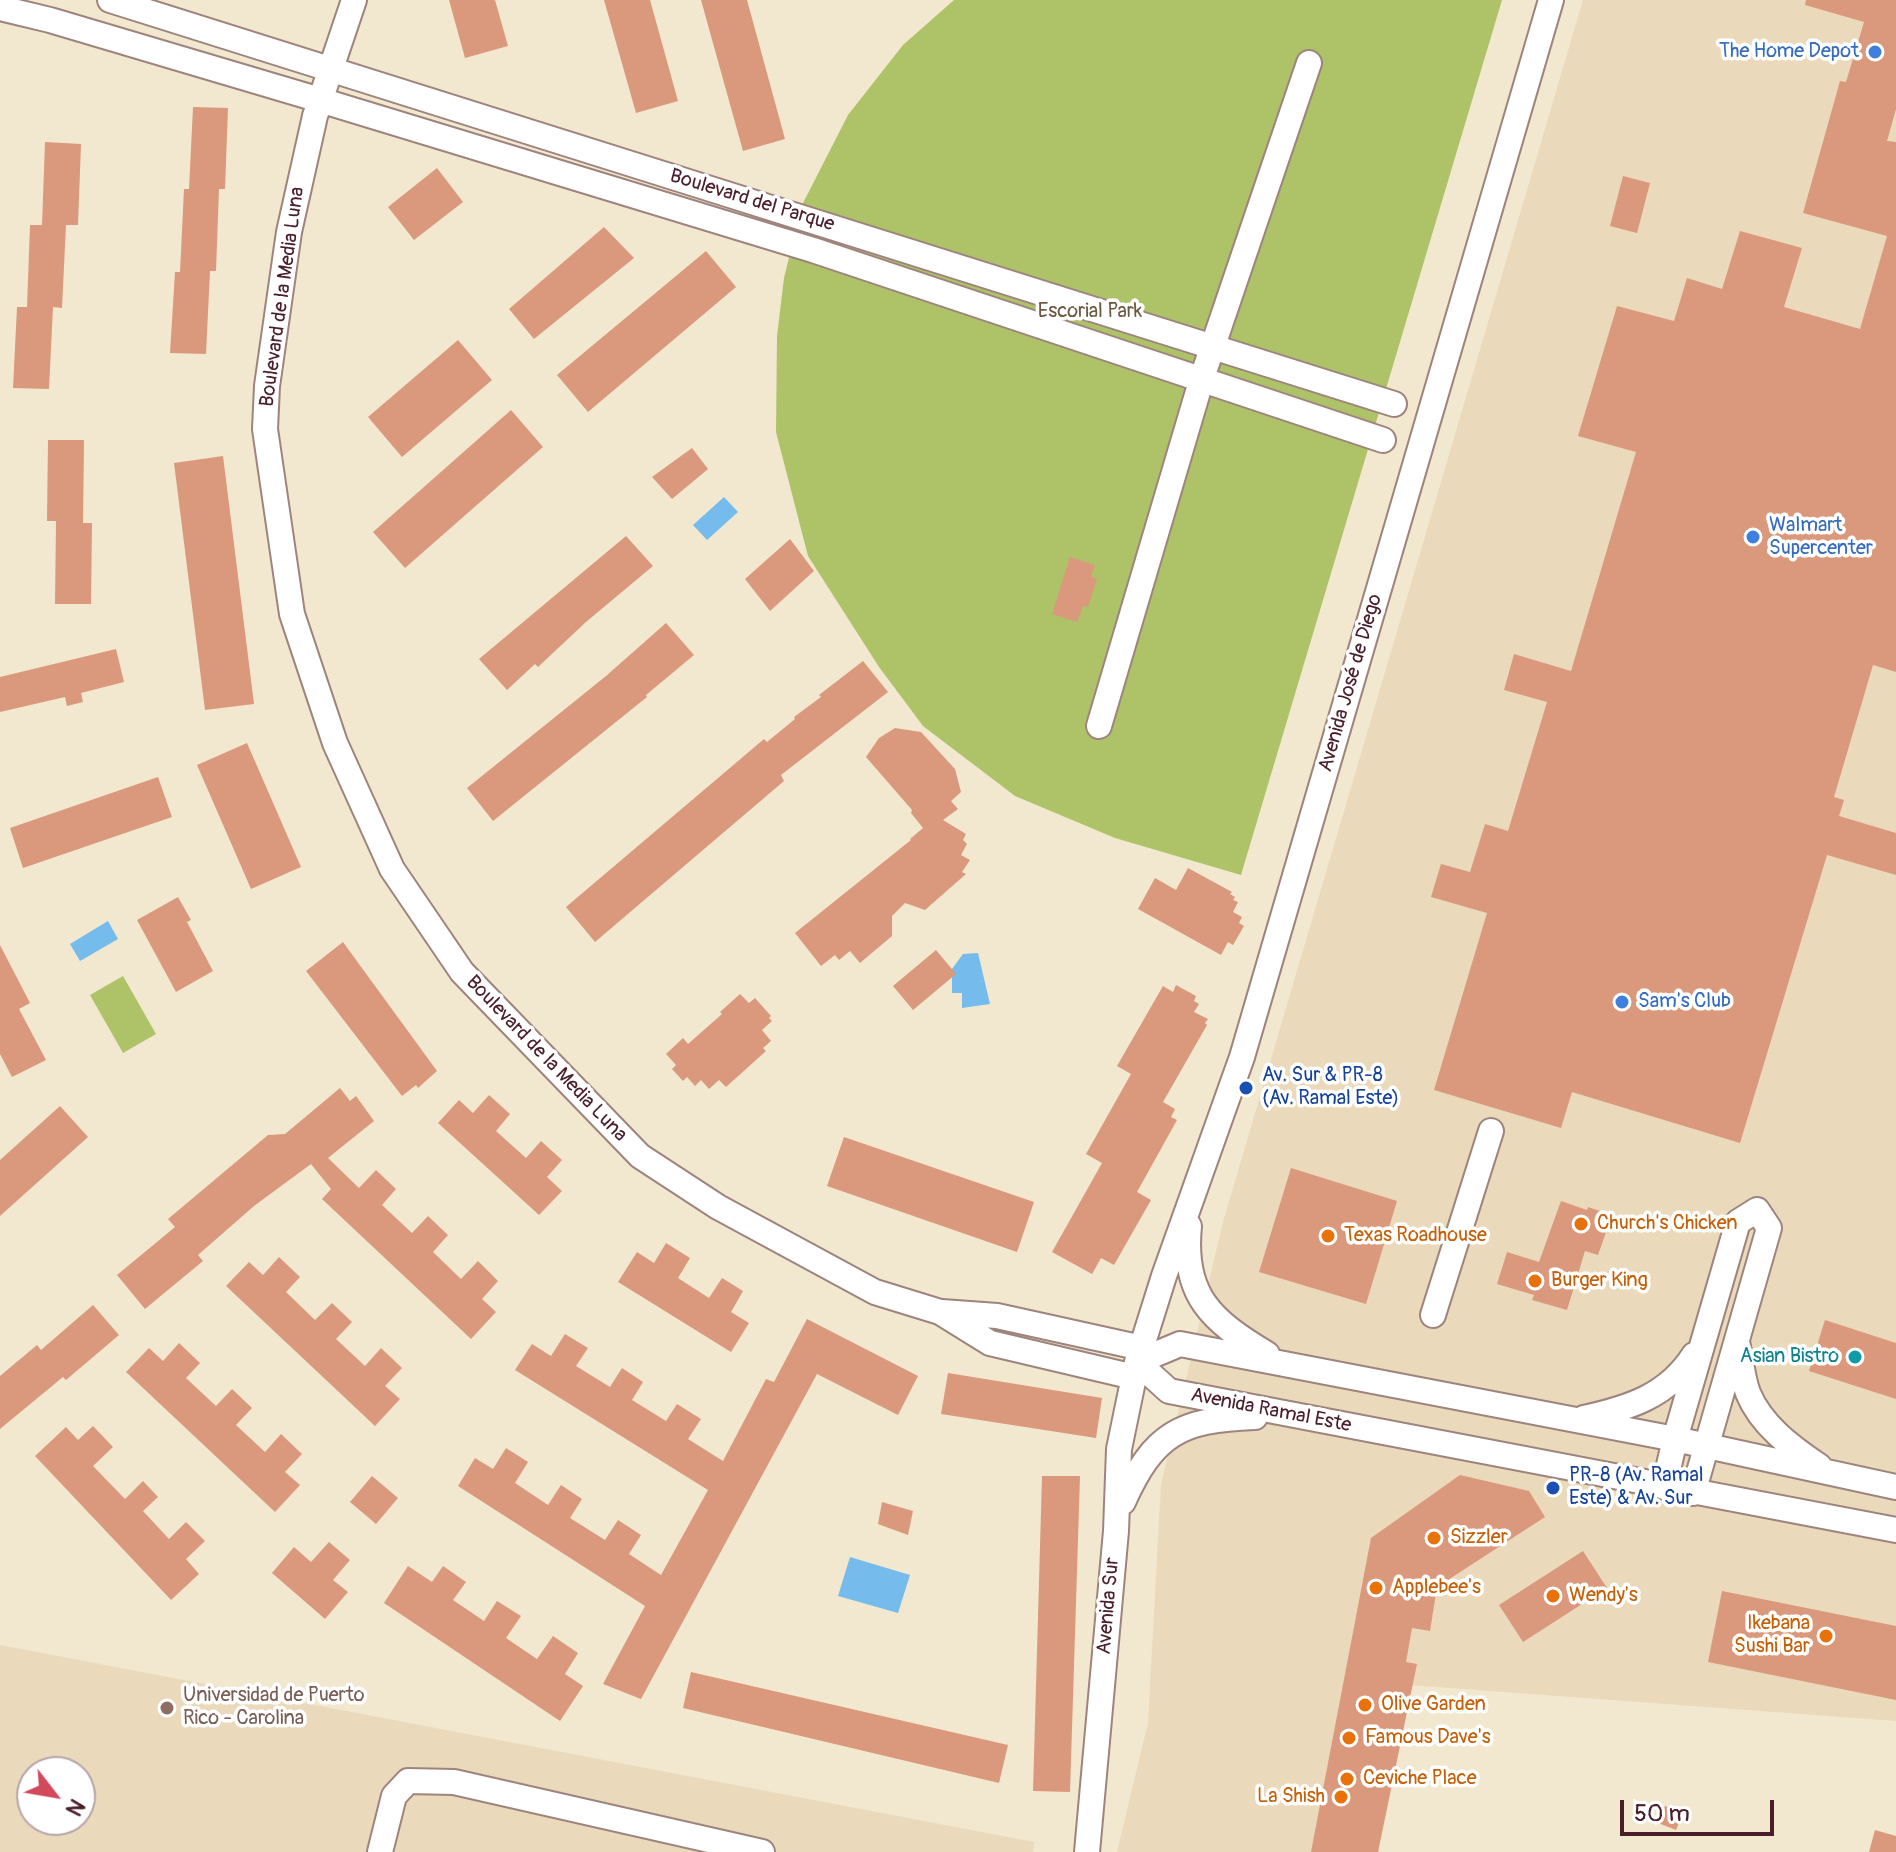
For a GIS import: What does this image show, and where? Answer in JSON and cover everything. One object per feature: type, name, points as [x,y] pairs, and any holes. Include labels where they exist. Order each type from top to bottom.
[{"type":"street","name":"Boulevard del Parque","points":[[110,0],[1394,404]]},
{"type":"street","name":"Boulevard de la Media Luna","points":[[354,0],[320,100],[289,232],[267,386],[265,429],[292,614],[335,743],[392,869],[462,972],[640,1156],[718,1207],[875,1292],[940,1312],[997,1316],[1137,1362]]},
{"type":"street","name":"Avenida José de Diego","points":[[1137,1362],[1242,1057],[1551,0]]},
{"type":"street","name":"Boulevard del Parque","points":[[0,8],[320,100],[813,250],[1383,440]]},
{"type":"street","points":[[1099,726],[1202,378],[1309,63]]},
{"type":"street","points":[[1433,1315],[1491,1131]]},
{"type":"street","points":[[1192,1200],[1187,1245],[1198,1294],[1213,1316],[1231,1332],[1283,1364]]},
{"type":"street","points":[[1664,1487],[1738,1222],[1757,1210],[1769,1228],[1693,1493]]},
{"type":"street","points":[[1576,1420],[1639,1404],[1684,1372],[1704,1340]]},
{"type":"street","points":[[1737,1340],[1749,1394],[1768,1425],[1790,1446],[1827,1472]]},
{"type":"street","points":[[1137,1362],[1180,1344],[1675,1439],[1896,1487]]},
{"type":"street","name":"Avenida Ramal Este","points":[[1137,1362],[1169,1391],[1896,1530]]},
{"type":"street","name":"Avenida Sur","points":[[1087,1852],[1117,1515],[1119,1449],[1137,1362]]},
{"type":"street","points":[[1117,1515],[1137,1470],[1161,1441],[1186,1426],[1223,1418],[1293,1415]]},
{"type":"street","points":[[380,1852],[394,1796],[408,1781],[454,1782],[762,1852]]},
{"type":"shaded area","points":[[1583,0],[1896,0],[1896,1721],[1409,1685],[1376,1852],[1117,1852],[1148,1723],[1161,1485],[1223,1222]]},
{"type":"shaded area","name":"Universidad de Puerto Rico - Carolina","points":[[0,1645],[1034,1842],[1033,1852],[0,1852]]},
{"type":"green space","name":"Escorial Park","points":[[954,0],[1502,0],[1241,875],[1115,838],[1015,796],[923,726],[879,667],[808,556],[776,432],[777,336],[784,278],[802,205],[848,115],[903,45]]},
{"type":"green space","points":[[123,976],[156,1034],[123,1053],[90,995]]},
{"type":"water","points":[[724,497],[738,512],[707,540],[693,525]]},
{"type":"water","points":[[108,921],[118,939],[80,961],[70,944]]},
{"type":"water","points":[[978,953],[990,1004],[962,1008],[962,993],[952,993],[952,969],[963,954]]},
{"type":"water","points":[[850,1557],[910,1575],[898,1613],[838,1596]]},
{"type":"building","points":[[449,0],[495,0],[508,46],[465,58]]},
{"type":"building","points":[[604,0],[650,0],[678,101],[636,113]]},
{"type":"building","points":[[701,0],[747,0],[785,139],[743,151]]},
{"type":"building","points":[[1806,0],[1896,0],[1896,109],[1887,141],[1896,142],[1896,672],[1873,665],[1834,797],[1844,800],[1839,816],[1896,833],[1896,875],[1827,855],[1740,1143],[1572,1092],[1561,1128],[1434,1090],[1487,913],[1431,897],[1441,864],[1470,872],[1485,824],[1508,831],[1547,702],[1504,690],[1514,654],[1571,671],[1636,452],[1578,436],[1617,306],[1674,321],[1687,278],[1722,289],[1740,231],[1802,248],[1784,307],[1860,329],[1887,236],[1803,213],[1840,81],[1846,82],[1864,22],[1805,5]]},
{"type":"building","points":[[193,107],[228,108],[225,189],[219,189],[216,271],[210,271],[206,354],[170,353],[175,272],[180,272],[184,189],[189,189]]},
{"type":"building","points":[[45,142],[81,144],[78,225],[66,225],[62,308],[53,307],[49,389],[13,388],[17,307],[27,307],[30,225],[42,225]]},
{"type":"building","points":[[437,168],[463,202],[414,240],[388,207]]},
{"type":"building","points":[[1623,176],[1650,183],[1637,233],[1610,226]]},
{"type":"building","points":[[604,227],[634,258],[534,339],[509,309]]},
{"type":"building","points":[[706,251],[736,287],[588,412],[557,375]]},
{"type":"building","points":[[458,340],[492,380],[402,457],[368,417]]},
{"type":"building","points":[[511,410],[543,447],[405,568],[373,532]]},
{"type":"building","points":[[48,440],[84,440],[83,523],[92,523],[91,604],[55,604],[56,521],[47,521]]},
{"type":"building","points":[[692,448],[708,469],[672,499],[652,477]]},
{"type":"building","points":[[223,456],[254,704],[205,710],[174,463]]},
{"type":"building","points":[[626,536],[653,566],[538,667],[535,664],[507,690],[479,659]]},
{"type":"building","points":[[790,539],[814,571],[770,611],[745,579]]},
{"type":"building","points":[[1070,557],[1095,565],[1091,577],[1097,579],[1088,607],[1083,606],[1077,622],[1052,614]]},
{"type":"building","points":[[666,623],[694,655],[647,697],[493,821],[467,788],[606,676]]},
{"type":"building","points":[[116,649],[124,682],[81,693],[83,702],[67,706],[65,697],[0,712],[0,677]]},
{"type":"building","points":[[863,661],[888,692],[781,775],[784,781],[595,942],[566,907],[764,739],[767,742]]},
{"type":"building","points":[[895,728],[921,732],[955,769],[961,792],[951,801],[958,809],[943,820],[966,834],[963,840],[967,844],[961,855],[970,860],[962,872],[966,874],[925,910],[905,903],[892,916],[892,936],[860,963],[850,951],[839,960],[835,955],[821,966],[795,933],[923,828],[911,813],[912,810],[866,757],[879,738]]},
{"type":"building","points":[[247,743],[301,867],[251,889],[197,765]]},
{"type":"building","points":[[158,777],[172,817],[23,868],[10,828]]},
{"type":"building","points":[[1188,868],[1232,892],[1233,900],[1238,902],[1233,912],[1242,917],[1239,923],[1244,926],[1233,945],[1228,942],[1221,955],[1138,909],[1155,878],[1176,890]]},
{"type":"building","points":[[178,897],[191,920],[187,922],[213,971],[176,992],[137,920]]},
{"type":"building","points":[[343,942],[437,1071],[418,1088],[416,1085],[402,1096],[306,971]]},
{"type":"building","points":[[0,945],[30,1003],[19,1009],[46,1060],[12,1077],[0,1054]]},
{"type":"building","points":[[936,950],[956,974],[913,1010],[893,986]]},
{"type":"building","points":[[1176,985],[1196,996],[1194,1001],[1199,1004],[1194,1012],[1208,1019],[1207,1025],[1163,1102],[1175,1109],[1171,1117],[1177,1120],[1137,1192],[1151,1200],[1114,1265],[1101,1258],[1092,1274],[1052,1252],[1102,1163],[1086,1154],[1131,1074],[1117,1066],[1163,986],[1173,992]]},
{"type":"building","points":[[740,994],[749,1003],[755,998],[771,1016],[772,1021],[762,1030],[771,1041],[763,1048],[766,1051],[726,1087],[719,1080],[709,1089],[701,1080],[695,1086],[687,1077],[683,1081],[672,1069],[676,1065],[666,1054],[683,1038],[688,1044]]},
{"type":"building","points":[[340,1088],[350,1101],[356,1096],[374,1121],[328,1158],[359,1188],[376,1170],[396,1189],[382,1205],[412,1233],[428,1216],[448,1235],[433,1252],[461,1279],[478,1261],[498,1281],[482,1299],[496,1312],[471,1339],[322,1199],[331,1189],[311,1164],[254,1206],[198,1255],[203,1261],[145,1309],[117,1275],[175,1227],[168,1219],[268,1135],[285,1134]]},
{"type":"building","points":[[489,1095],[510,1114],[496,1131],[526,1158],[541,1141],[562,1160],[547,1177],[562,1191],[539,1215],[438,1123],[459,1100],[473,1113]]},
{"type":"building","points":[[60,1106],[88,1137],[0,1216],[0,1160]]},
{"type":"building","points":[[844,1137],[1034,1202],[1017,1252],[827,1186]]},
{"type":"building","name":"Texas Roadhouse","points":[[1291,1168],[1397,1201],[1366,1304],[1259,1272]]},
{"type":"building","points":[[1561,1201],[1612,1215],[1598,1255],[1585,1251],[1567,1310],[1532,1300],[1534,1295],[1497,1284],[1507,1252],[1539,1262]]},
{"type":"building","points":[[666,1243],[690,1258],[678,1278],[709,1298],[722,1278],[743,1291],[731,1312],[749,1323],[731,1352],[618,1282],[637,1252],[654,1263]]},
{"type":"building","points":[[279,1257],[300,1277],[286,1292],[315,1320],[332,1303],[352,1322],[336,1339],[365,1366],[381,1348],[402,1368],[385,1386],[400,1399],[375,1426],[226,1286],[249,1262],[263,1275]]},
{"type":"building","points":[[93,1305],[119,1335],[66,1380],[63,1377],[0,1429],[0,1376],[37,1345],[41,1350]]},
{"type":"building","points":[[807,1319],[918,1376],[898,1415],[817,1374],[641,1699],[603,1684],[645,1606],[458,1486],[475,1458],[493,1469],[506,1448],[528,1462],[515,1483],[548,1505],[561,1485],[582,1499],[570,1518],[605,1540],[618,1520],[641,1535],[629,1554],[661,1575],[708,1490],[515,1370],[532,1344],[551,1356],[565,1334],[588,1348],[576,1366],[610,1387],[622,1368],[643,1382],[632,1400],[666,1421],[677,1404],[701,1419],[688,1439],[723,1461],[766,1379],[774,1382]]},
{"type":"building","name":"Asian Bistro","points":[[1825,1320],[1896,1343],[1896,1399],[1809,1371]]},
{"type":"building","points":[[179,1343],[200,1363],[186,1378],[216,1406],[232,1389],[252,1408],[236,1425],[265,1452],[281,1434],[302,1454],[285,1472],[300,1485],[275,1512],[126,1372],[149,1348],[163,1361]]},
{"type":"building","points":[[948,1373],[1102,1398],[1096,1438],[941,1414]]},
{"type":"building","points":[[93,1426],[113,1447],[93,1466],[125,1499],[143,1481],[158,1497],[143,1511],[169,1539],[186,1522],[205,1541],[186,1559],[199,1574],[171,1600],[35,1456],[66,1427],[78,1440]]},
{"type":"building","points":[[1460,1475],[1529,1491],[1545,1517],[1437,1587],[1430,1631],[1412,1628],[1406,1662],[1417,1664],[1378,1852],[1311,1852],[1371,1538]]},
{"type":"building","points":[[372,1476],[398,1498],[376,1524],[350,1502]]},
{"type":"building","points":[[1042,1476],[1080,1476],[1070,1792],[1033,1791]]},
{"type":"building","points":[[882,1502],[913,1511],[908,1535],[878,1524]]},
{"type":"building","points":[[329,1542],[350,1560],[333,1580],[348,1592],[325,1619],[272,1573],[294,1547],[311,1562]]},
{"type":"building","name":"Wendy's","points":[[1583,1551],[1607,1588],[1523,1642],[1499,1605]]},
{"type":"building","points":[[408,1566],[432,1582],[443,1566],[466,1582],[453,1600],[484,1621],[497,1601],[521,1616],[506,1638],[537,1659],[553,1636],[578,1653],[565,1674],[583,1686],[560,1721],[384,1603]]},
{"type":"building","points":[[1722,1591],[1896,1626],[1896,1700],[1708,1662]]},
{"type":"building","points":[[691,1672],[1008,1745],[999,1783],[683,1708]]},
{"type":"building","points":[[1665,1806],[1683,1813],[1676,1830],[1658,1823]]},
{"type":"building","points":[[1875,1830],[1896,1836],[1896,1852],[1869,1852]]},
{"type":"place","name":"The Home Depot","points":[[1875,52]]},
{"type":"place","name":"Walmart Supercenter","points":[[1753,537]]},
{"type":"place","name":"Sam's Club","points":[[1622,1002]]},
{"type":"place","name":"Av. Sur & PR-8 (Av. Ramal Este)","points":[[1246,1088]]},
{"type":"place","name":"Church's Chicken","points":[[1581,1224]]},
{"type":"place","name":"Texas Roadhouse","points":[[1328,1236]]},
{"type":"place","name":"Burger King","points":[[1535,1281]]},
{"type":"place","name":"Asian Bistro","points":[[1855,1357]]},
{"type":"place","name":"PR-8 (Av. Ramal Este) & Av. Sur","points":[[1553,1488]]},
{"type":"place","name":"Sizzler","points":[[1434,1538]]},
{"type":"place","name":"Applebee's","points":[[1376,1588]]},
{"type":"place","name":"Wendy's","points":[[1553,1596]]},
{"type":"place","name":"Ikebana Sushi Bar","points":[[1826,1636]]},
{"type":"place","name":"Olive Garden","points":[[1365,1705]]},
{"type":"place","name":"Universidad de Puerto Rico - Carolina","points":[[167,1708]]},
{"type":"place","name":"Famous Dave's","points":[[1349,1738]]},
{"type":"place","name":"Ceviche Place","points":[[1347,1779]]},
{"type":"place","name":"La Shish","points":[[1341,1797]]}]
